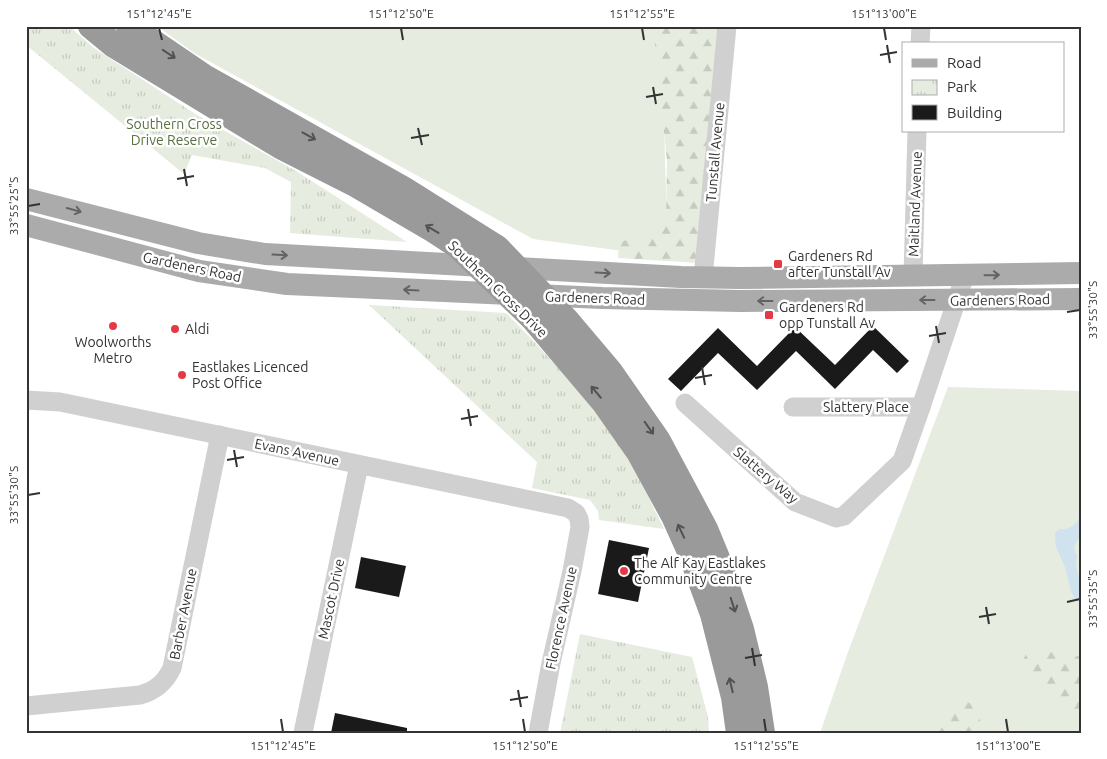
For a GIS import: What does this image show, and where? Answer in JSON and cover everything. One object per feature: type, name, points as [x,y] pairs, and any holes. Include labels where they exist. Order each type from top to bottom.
[{"type":"highway","name":"Southern Cross Drive","points":[[91,26],[114,45],[282,147],[356,185],[434,230],[457,246],[533,318],[604,402],[640,452],[670,508],[691,554],[713,614],[734,697],[739,733]]},
{"type":"highway","name":"Southern Cross Drive","points":[[129,26],[204,77],[402,189],[497,248],[566,320],[610,372],[658,441],[690,497],[719,563],[741,628],[755,687],[762,733]]},
{"type":"main road","name":"Gardeners Road","points":[[26,199],[156,233],[231,249],[265,254],[703,278],[1081,273]]},
{"type":"main road","name":"Gardeners Road","points":[[26,225],[169,264],[224,276],[287,284],[460,293],[742,301],[1081,299]]},
{"type":"street","name":"Tunstall Avenue","points":[[703,278],[727,26]]},
{"type":"street","points":[[920,42],[921,26]]},
{"type":"street","name":"Maitland Avenue","points":[[912,276],[917,132]]},
{"type":"street","name":"Slattery Place","points":[[793,407],[921,407],[965,275]]},
{"type":"street","name":"Evans Avenue","points":[[26,400],[60,402],[568,508]]},
{"type":"street","name":"Slattery Way","points":[[685,403],[795,502],[836,518],[844,516],[902,461],[921,407]]},
{"type":"street","name":"Barber Avenue","points":[[26,706],[140,695],[156,688],[168,678],[172,668],[220,435]]},
{"type":"street","name":"Mascot Drive","points":[[302,733],[359,465]]},
{"type":"street","name":"Florence Avenue","points":[[538,733],[580,527],[576,513],[568,508]]},
{"type":"green space","name":"Southern Cross Drive Reserve","points":[[26,26],[69,26],[94,48],[200,117],[296,171],[407,242],[290,233],[291,182],[265,168],[192,155],[184,174],[26,45]]},
{"type":"green space","points":[[157,26],[661,26],[668,257],[533,239],[194,53]]},
{"type":"green space","points":[[653,26],[718,26],[699,263],[618,258],[619,241],[641,239],[656,234],[666,222],[667,161]]},
{"type":"green space","points":[[369,305],[506,313],[555,364],[614,437],[642,483],[664,529],[599,520],[598,511],[590,500],[532,488],[537,462]]},
{"type":"green space","points":[[948,387],[1081,391],[1081,733],[820,733],[848,652]]},
{"type":"green space","points":[[580,634],[692,657],[708,717],[709,733],[560,733]]},
{"type":"green space","points":[[1037,647],[1064,657],[1081,656],[1081,716],[1076,716],[1063,708],[1051,692],[1024,669],[1024,658],[1030,650]]},
{"type":"green space","points":[[962,701],[974,704],[985,733],[938,733]]},
{"type":"water","points":[[1081,517],[1081,535],[1074,549],[1077,556],[1076,566],[1081,585],[1081,603],[1075,599],[1071,591],[1065,567],[1056,547],[1055,533],[1059,529],[1066,529],[1072,526]]},
{"type":"building","points":[[873,326],[909,361],[897,373],[873,350],[835,389],[796,351],[757,390],[718,353],[681,391],[668,379],[718,328],[757,366],[795,327],[835,365]]},
{"type":"building","name":"The Alf Kay Eastlakes Community Centre","points":[[609,540],[649,548],[638,602],[598,594]]},
{"type":"building","points":[[361,557],[406,566],[399,597],[355,588]]},
{"type":"building","points":[[335,713],[407,728],[407,733],[331,733]]},
{"type":"place","name":"Gardeners Rd after Tunstall Av","points":[[778,264]]},
{"type":"place","name":"Gardeners Rd opp Tunstall Av","points":[[769,315]]},
{"type":"place","name":"Woolworths Metro","points":[[113,326]]},
{"type":"place","name":"Aldi","points":[[175,329]]},
{"type":"place","name":"Eastlakes Licenced Post Office","points":[[182,375]]},
{"type":"place","name":"The Alf Kay Eastlakes Community Centre","points":[[624,571]]}]
